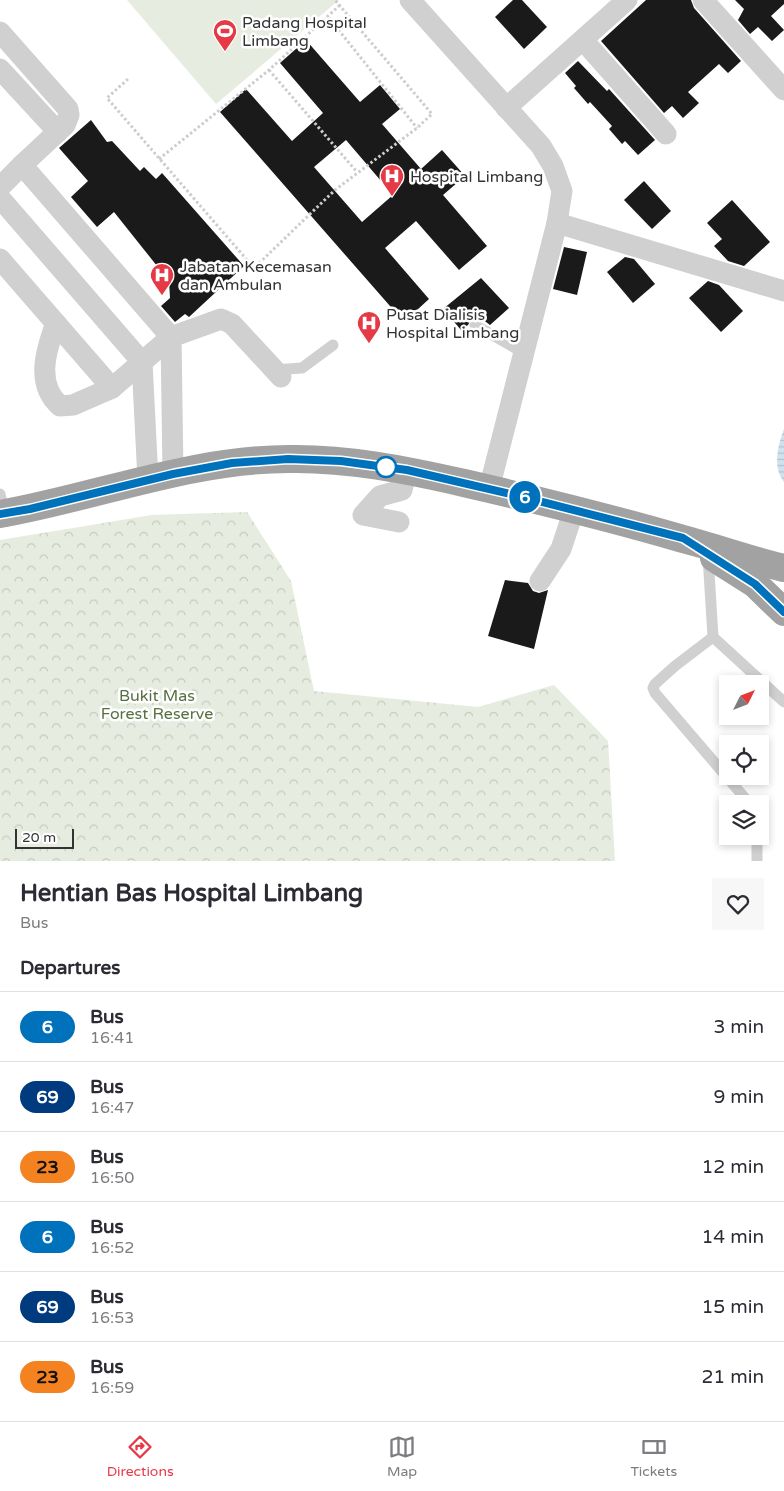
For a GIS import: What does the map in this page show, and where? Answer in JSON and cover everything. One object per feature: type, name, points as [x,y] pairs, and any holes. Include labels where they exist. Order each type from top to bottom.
[{"type":"highway","points":[[1,507],[30,509],[161,477],[232,463],[288,459],[341,461],[407,470],[489,489],[683,538],[784,568]]},
{"type":"highway","points":[[683,538],[755,584],[784,612]]},
{"type":"street","points":[[410,0],[541,146],[553,166],[562,191],[557,223],[489,489]]},
{"type":"street","points":[[703,0],[784,90]]},
{"type":"street","points":[[506,108],[583,40],[620,2]]},
{"type":"street","points":[[0,33],[68,109],[68,120],[58,132],[0,187]]},
{"type":"street","points":[[583,40],[666,134]]},
{"type":"street","points":[[0,69],[58,132]]},
{"type":"street","points":[[22,165],[171,337],[161,477]]},
{"type":"street","points":[[0,198],[142,362],[161,477]]},
{"type":"street","points":[[557,223],[784,291]]},
{"type":"street","points":[[0,259],[112,388]]},
{"type":"street","points":[[56,323],[48,346],[45,364],[47,385],[52,398],[60,406],[73,405],[112,388],[171,337],[221,319],[227,320],[278,374]]},
{"type":"street","points":[[399,522],[363,515],[380,496],[402,490],[407,470]]},
{"type":"street","points":[[540,581],[560,549],[574,510]]},
{"type":"lane","points":[[475,325],[524,353]]},
{"type":"lane","points":[[278,374],[302,368],[334,344]]},
{"type":"lane","points":[[708,554],[713,638],[784,702]]},
{"type":"lane","points":[[713,638],[675,666],[655,684],[654,688],[655,693],[742,795]]},
{"type":"lane","points":[[757,845],[757,861]]},
{"type":"path","points":[[128,79],[107,98],[254,268],[335,190],[417,128],[432,114],[335,0]]},
{"type":"path","points":[[159,159],[270,70],[329,18],[340,5]]},
{"type":"path","points":[[329,18],[417,128]]},
{"type":"path","points":[[270,70],[357,172]]},
{"type":"green space","name":"Padang Hospital Limbang","points":[[127,0],[339,0],[216,104]]},
{"type":"green space","name":"Bukit Mas Forest Reserve","points":[[247,512],[291,581],[314,691],[478,707],[554,685],[608,741],[615,861],[0,861],[0,540],[152,515]]},
{"type":"water","points":[[784,429],[784,482],[778,470],[777,456]]},
{"type":"building","points":[[513,0],[522,0],[547,27],[524,49],[495,17]]},
{"type":"building","points":[[646,0],[691,0],[694,8],[741,61],[728,73],[719,64],[688,92],[699,103],[683,118],[672,106],[664,113],[601,41]]},
{"type":"building","points":[[735,0],[784,0],[784,4],[771,16],[784,30],[772,41],[758,27],[750,34],[738,20],[744,9]]},
{"type":"building","points":[[306,40],[360,102],[380,85],[400,109],[382,124],[421,169],[442,150],[465,176],[443,195],[487,246],[459,270],[416,221],[385,248],[429,299],[404,322],[220,112],[246,89],[292,141],[323,113],[280,63]],"holes":[[[346,140],[393,195],[362,222],[314,167]]]},
{"type":"building","points":[[578,61],[607,91],[609,89],[655,140],[638,155],[625,141],[622,144],[609,129],[612,126],[574,88],[576,86],[565,73]]},
{"type":"building","points":[[91,120],[107,142],[112,141],[140,171],[144,167],[156,179],[162,173],[244,266],[189,317],[185,314],[175,322],[161,306],[170,298],[169,281],[114,212],[97,227],[71,197],[88,181],[59,148]]},
{"type":"building","points":[[644,181],[671,211],[652,229],[624,200]]},
{"type":"building","points":[[732,200],[770,242],[744,266],[728,261],[714,246],[722,239],[707,223]]},
{"type":"building","points":[[564,247],[587,252],[577,295],[553,289]]},
{"type":"building","points":[[625,257],[634,259],[655,284],[633,303],[607,272]]},
{"type":"building","points":[[481,278],[509,308],[490,325],[478,316],[471,319],[468,325],[461,330],[443,309]]},
{"type":"building","points":[[708,281],[719,285],[743,311],[721,332],[689,298]]},
{"type":"building","points":[[505,580],[528,583],[533,591],[539,593],[548,590],[534,649],[488,636]]},
{"type":"bus line","name":"6","points":[[0,514],[30,509],[173,474],[232,463],[288,459],[341,461],[407,470],[515,495],[683,538],[755,584],[784,612]]},
{"type":"place","name":"Padang Hospital Limbang","points":[[225,52]]},
{"type":"place","name":"Hospital Limbang","points":[[392,197]]},
{"type":"place","name":"Jabatan Kecemasan dan Ambulan","points":[[162,296]]},
{"type":"place","name":"Pusat Dialisis Hospital Limbang","points":[[369,344]]}]
